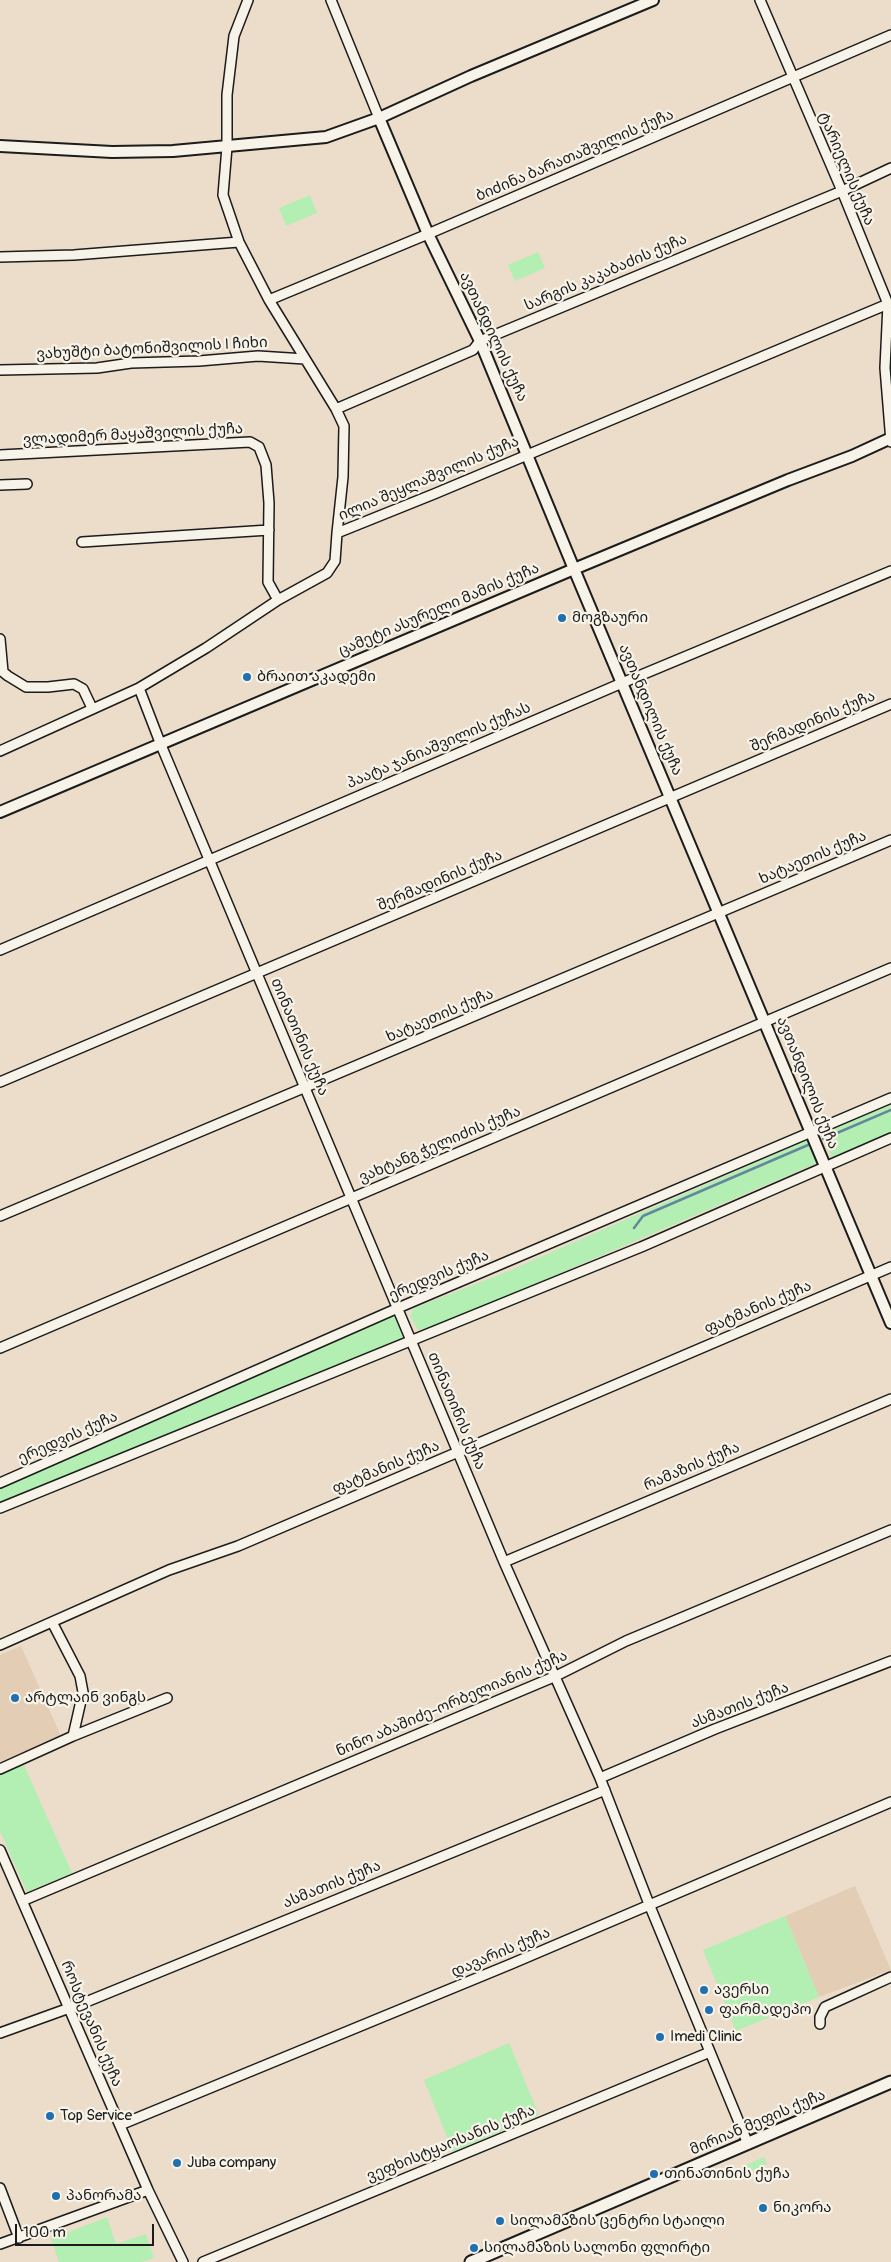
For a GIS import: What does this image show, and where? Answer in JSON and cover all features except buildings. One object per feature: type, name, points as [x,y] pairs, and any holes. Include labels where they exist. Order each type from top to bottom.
[{"type":"main road","name":"მირიან მეფის ქუჩა","points":[[471,2262],[891,2082]]},
{"type":"street","points":[[248,0],[234,36],[227,95],[227,147],[222,195],[239,242],[269,300],[336,409],[344,426],[343,477],[337,533]]},
{"type":"street","name":"ავთანდილის ქუჩა","points":[[331,0],[428,234],[480,341],[528,453],[574,569],[720,912],[891,1323]]},
{"type":"street","points":[[0,146],[112,152],[227,147],[326,137],[380,118],[471,76],[653,0]]},
{"type":"street","name":"ტარიელის ქუჩა","points":[[760,0],[888,304],[885,368],[890,440]]},
{"type":"street","name":"ბიძინა ბარათაშვილის ქუჩა","points":[[269,300],[428,234],[891,35]]},
{"type":"street","name":"სარგის კაკაბაძის ქუჩა","points":[[336,409],[473,350],[480,341],[842,191],[891,168]]},
{"type":"street","points":[[0,257],[74,255],[239,242]]},
{"type":"street","name":"ილია შეყლაშვილის ქუჩა","points":[[0,751],[139,688],[278,600],[327,573],[335,561],[337,533],[888,304]]},
{"type":"street","name":"ვახუშტი ბატონიშვილის I ჩიხი","points":[[0,370],[97,368],[131,363],[199,361],[258,356],[305,359]]},
{"type":"street","name":"ცამეტი ასურელი მამის ქუჩა","points":[[0,812],[574,569],[788,480],[890,440]]},
{"type":"street","name":"ვლადიმერ მაყაშვილის ქუჩა","points":[[0,455],[250,442],[259,447],[266,465],[269,530],[268,582],[278,600]]},
{"type":"street","points":[[0,485],[27,484]]},
{"type":"street","points":[[82,542],[269,530]]},
{"type":"street","name":"პაატა ჯანიაშვილის ქუჩას","points":[[0,950],[622,683],[891,571]]},
{"type":"street","points":[[0,639],[3,672],[8,676],[26,687],[74,684],[83,689],[92,708]]},
{"type":"street","name":"თინათინის ქუჩა","points":[[139,688],[209,860],[504,1562],[600,1778],[649,1904],[748,2144]]},
{"type":"street","name":"შერმადინის ქუჩა","points":[[0,1082],[891,704]]},
{"type":"street","name":"ხატაეთის ქუჩა","points":[[0,1216],[891,840]]},
{"type":"street","name":"ვახტანგ ჭელიძის ქუჩა","points":[[0,1348],[891,968]]},
{"type":"street","name":"ერედვის ქუჩა","points":[[0,1483],[398,1308],[891,1098]]},
{"type":"street","points":[[0,1508],[641,1247],[891,1138]]},
{"type":"street","name":"ფატმანის ქუჩა","points":[[0,1645],[168,1570],[238,1546],[891,1266]]},
{"type":"street","name":"რამაზის ქუჩა","points":[[504,1562],[891,1398]]},
{"type":"street","name":"ნინო აბაშიძე-ორბელიანის ქუჩა","points":[[22,1901],[556,1676],[626,1641],[891,1530]]},
{"type":"street","points":[[52,1622],[80,1676],[83,1692],[73,1736]]},
{"type":"street","name":"ასმათის ქუჩა","points":[[600,1778],[715,1729],[891,1661]]},
{"type":"street","points":[[0,1769],[73,1736],[168,1698]]},
{"type":"street","name":"ასმათის ქუჩა","points":[[0,2033],[70,2008],[605,1790]]},
{"type":"street","name":"დავარის ქუჩა","points":[[120,2125],[511,1964],[891,1802]]},
{"type":"street","name":"როსტევანის ქუჩა","points":[[0,1850],[148,2190],[183,2262]]},
{"type":"street","points":[[820,2024],[820,2017],[825,2007],[891,1977]]},
{"type":"street","name":"ვეფხისტყაოსანის ქუჩა","points":[[203,2262],[710,2052]]},
{"type":"street","points":[[0,2188],[19,2238]]},
{"type":"street","points":[[0,2244],[148,2190]]},
{"type":"shaded area","points":[[21,1646],[61,1736],[0,1762],[0,1655]]},
{"type":"shaded area","points":[[855,1886],[891,1970],[819,1997],[785,1916]]},
{"type":"green space","points":[[310,195],[317,213],[286,226],[279,208]]},
{"type":"green space","points":[[538,252],[545,268],[515,281],[508,265]]},
{"type":"green space","points":[[891,1105],[891,1133],[832,1158],[822,1133]]},
{"type":"green space","points":[[809,1139],[817,1163],[437,1326],[418,1330],[410,1316],[414,1308],[504,1273]]},
{"type":"green space","points":[[393,1316],[397,1318],[405,1337],[0,1504],[0,1488]]},
{"type":"green space","points":[[23,1763],[72,1873],[27,1892],[0,1831],[0,1773]]},
{"type":"green space","points":[[785,1916],[819,1997],[736,2031],[703,1950]]},
{"type":"green space","points":[[509,2043],[539,2115],[453,2152],[424,2080]]},
{"type":"green space","points":[[764,2157],[767,2164],[741,2175],[738,2169]]},
{"type":"green space","points":[[107,2217],[116,2244],[146,2234],[154,2258],[142,2262],[59,2262],[51,2239]]},
{"type":"waterway","points":[[823,1139],[891,1110]]},
{"type":"waterway","points":[[634,1228],[643,1216],[808,1145]]},
{"type":"place","name":"მოგზაური","points":[[562,618]]},
{"type":"place","name":"ბრაით აკადემი","points":[[247,677]]},
{"type":"place","name":"არტლაინ ვინგს","points":[[15,1698]]},
{"type":"place","name":"ავერსი","points":[[704,1990]]},
{"type":"place","name":"ფარმადეპო","points":[[709,2010]]},
{"type":"place","name":"Imedi Clinic","points":[[660,2037]]},
{"type":"place","name":"Top Service","points":[[50,2116]]},
{"type":"place","name":"Juba company","points":[[177,2163]]},
{"type":"place","name":"თინათინის ქუჩა","points":[[654,2174]]},
{"type":"place","name":"პანორამა","points":[[56,2196]]},
{"type":"place","name":"ნიკორა","points":[[763,2208]]},
{"type":"place","name":"სილამაზის ცენტრი სტაილი","points":[[500,2221]]},
{"type":"place","name":"სილამაზის სალონი ფლირტი","points":[[474,2248]]}]
